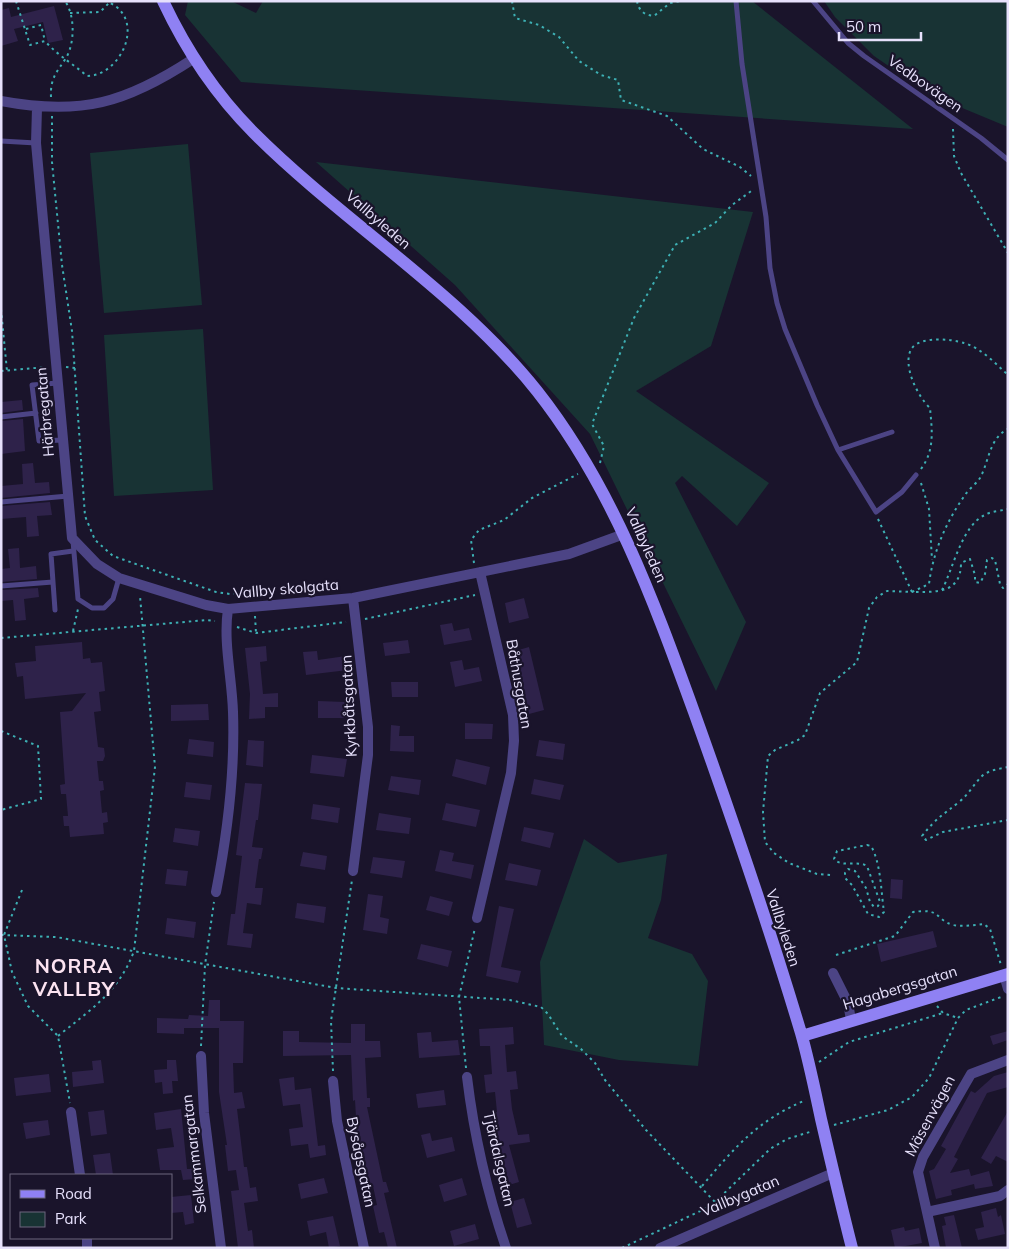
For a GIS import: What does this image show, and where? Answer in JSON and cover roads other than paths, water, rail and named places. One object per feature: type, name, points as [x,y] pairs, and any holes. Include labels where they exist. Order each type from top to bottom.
[{"type":"main road","name":"Vallbyleden","points":[[162,1],[193,59],[254,133],[448,301],[510,359],[541,397],[583,455],[602,488],[624,534],[673,655],[710,757],[802,1036],[833,1174],[852,1248]]},
{"type":"main road","name":"Hagabergsgatan","points":[[802,1036],[1006,974]]},
{"type":"street","points":[[1,101],[37,108],[86,106],[123,96],[193,59]]},
{"type":"street","name":"Härbregatan","points":[[37,108],[36,143],[72,538]]},
{"type":"street","name":"Vallby skolgata","points":[[216,892],[232,759],[233,713],[226,624],[228,609],[353,598],[569,554],[624,534]]},
{"type":"street","points":[[72,538],[97,564],[119,578],[206,605],[228,609]]},
{"type":"street","name":"Båthusgatan","points":[[477,918],[511,773],[514,741],[511,706],[478,572]]},
{"type":"street","name":"Kyrkbåtsgatan","points":[[353,598],[368,727],[368,755],[354,871]]},
{"type":"street","points":[[833,973],[848,1003],[851,1020]]},
{"type":"street","points":[[1006,974],[1008,989]]},
{"type":"street","name":"Selkammargatan","points":[[201,1056],[204,1113],[221,1248]]},
{"type":"street","name":"Mäsenvägen","points":[[935,1248],[918,1172],[923,1157],[971,1074],[1008,1060]]},
{"type":"street","name":"Tjärdalsgatan","points":[[467,1077],[473,1122],[483,1170],[506,1248]]},
{"type":"street","name":"Bysågsgatan","points":[[333,1081],[337,1121],[364,1248]]},
{"type":"street","points":[[71,1112],[80,1174]]},
{"type":"street","name":"Vallbygatan","points":[[660,1248],[833,1174]]},
{"type":"street","points":[[927,1212],[1000,1196],[1008,1190]]},
{"type":"lane","points":[[736,1],[742,64],[761,184],[768,250],[777,303],[794,350],[838,450],[876,512],[902,492],[916,475]]},
{"type":"lane","name":"Vedbovägen","points":[[813,1],[848,43],[940,111],[981,138],[1008,160]]},
{"type":"lane","points":[[1,141],[36,143]]},
{"type":"lane","points":[[58,383],[32,385],[39,441],[63,440]]},
{"type":"lane","points":[[1,416],[36,413]]},
{"type":"lane","points":[[838,450],[892,432]]},
{"type":"lane","points":[[1,502],[68,496]]},
{"type":"lane","points":[[72,538],[78,599],[92,608],[104,608],[113,599],[119,578]]},
{"type":"lane","points":[[55,610],[51,554],[74,551]]},
{"type":"lane","points":[[1,586],[53,582]]},
{"type":"district","name":"NORRA VALLBY","points":[[74,978]]}]
